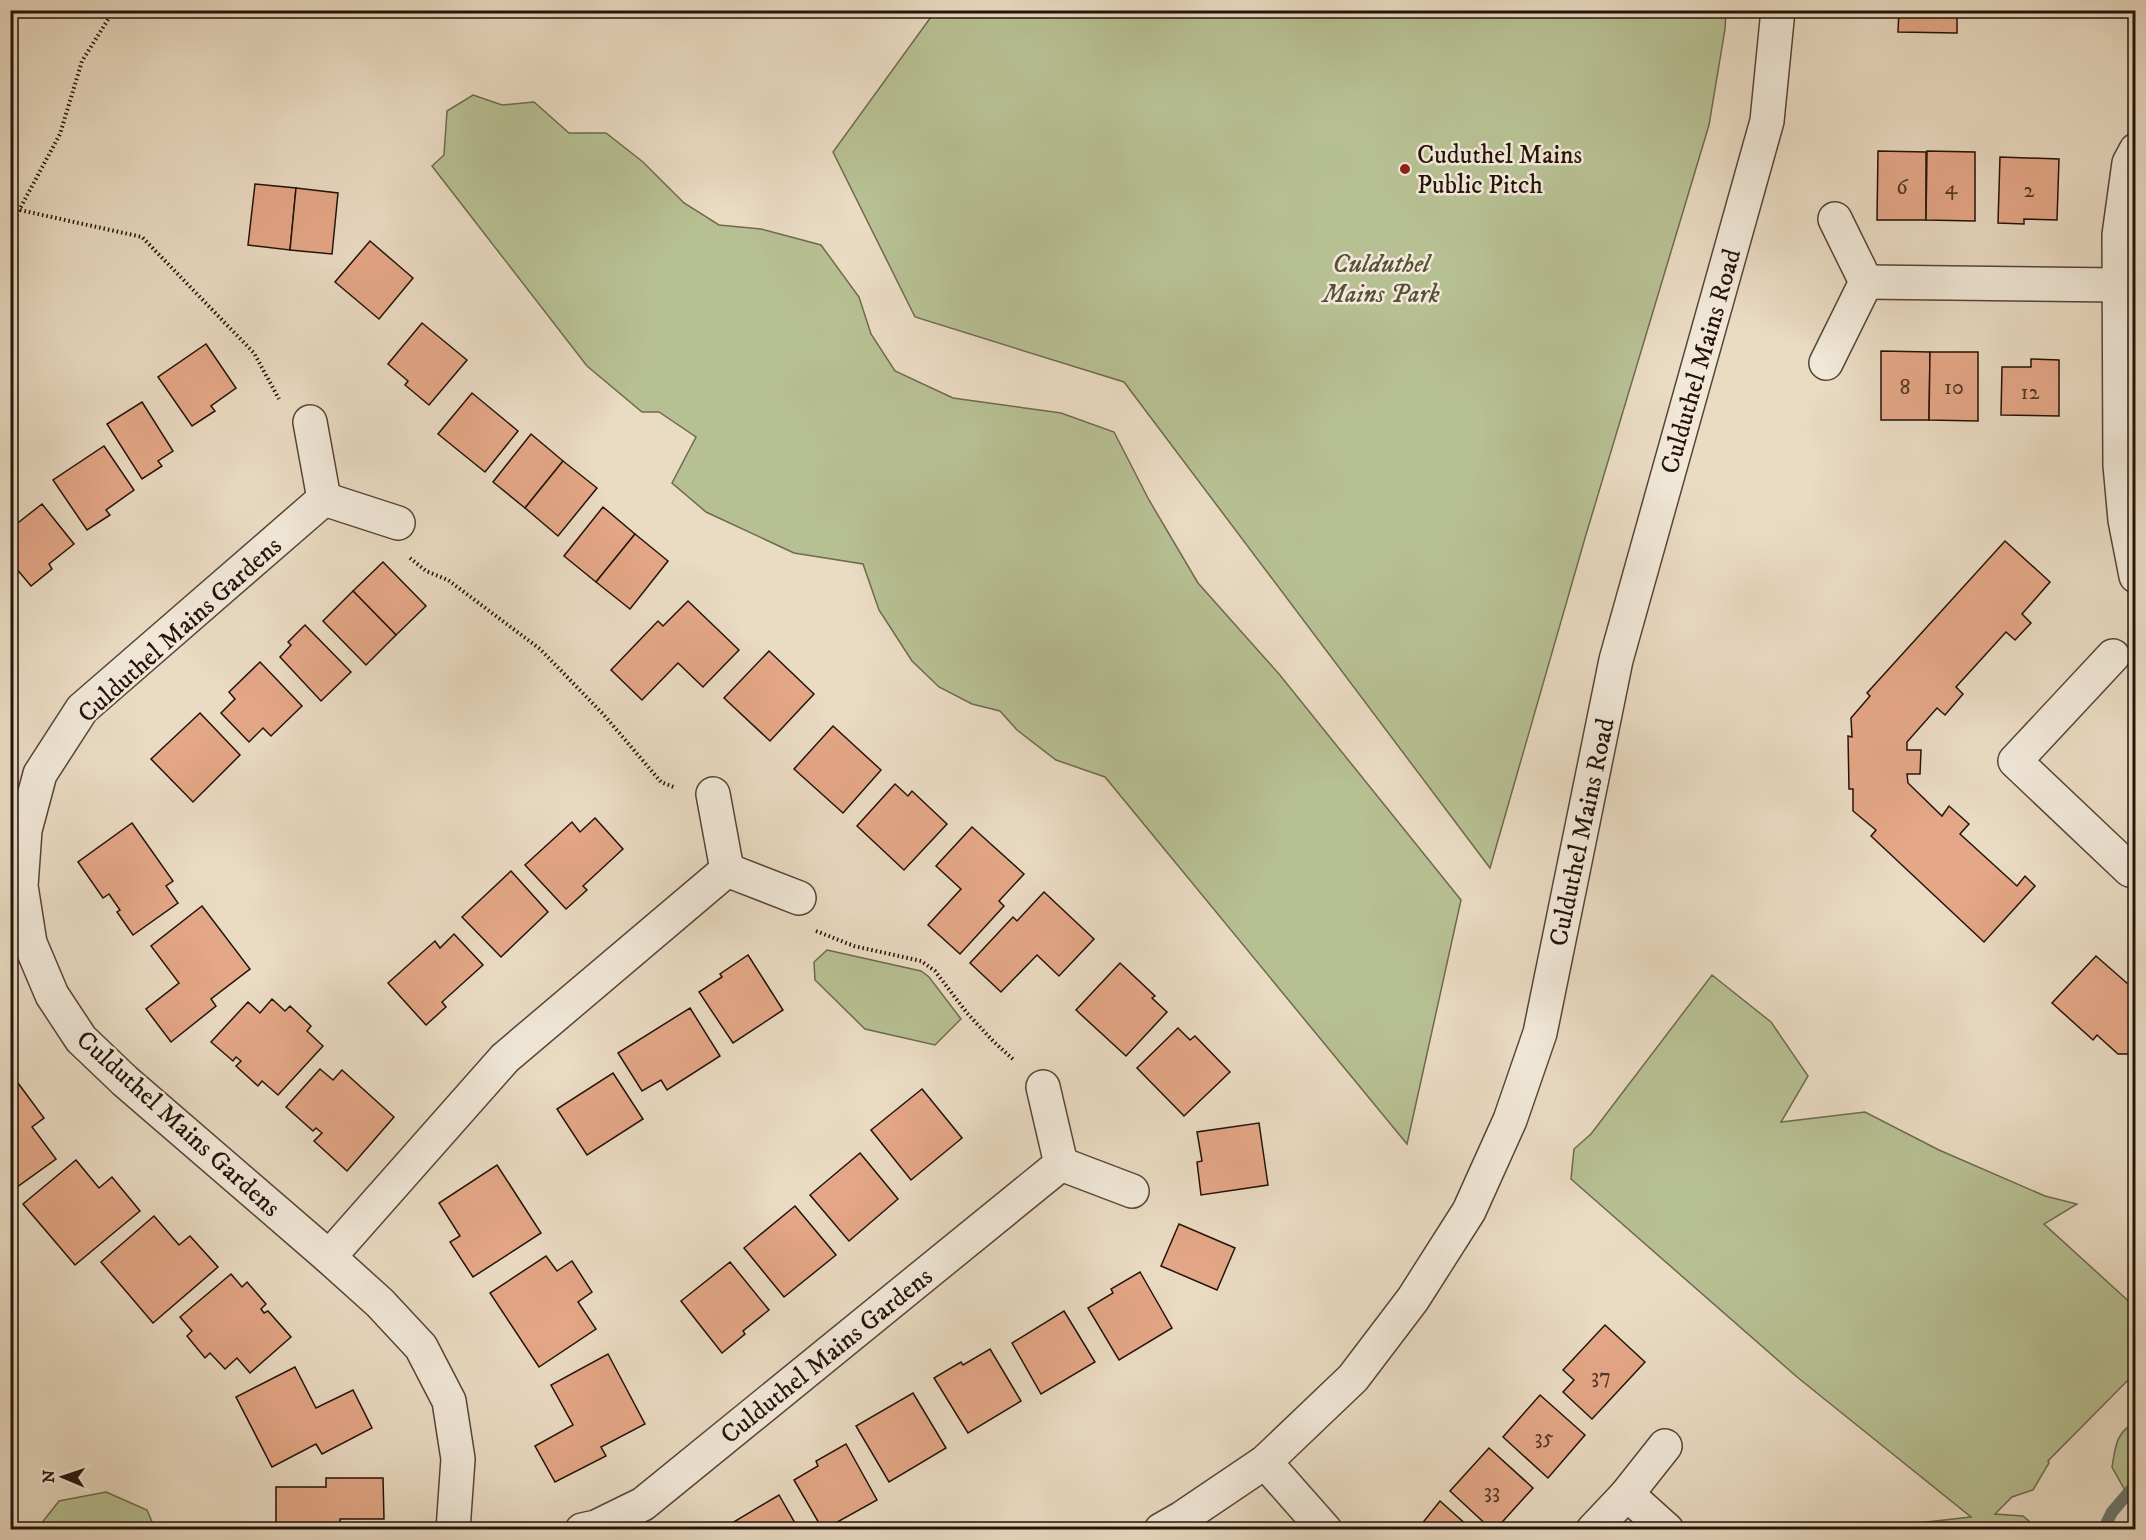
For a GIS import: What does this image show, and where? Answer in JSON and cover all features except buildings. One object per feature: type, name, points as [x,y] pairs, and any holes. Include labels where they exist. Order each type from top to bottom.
[{"type":"street","name":"Culduthel Mains Road","points":[[1161,1530],[1265,1462],[1353,1378],[1413,1299],[1469,1211],[1510,1119],[1540,1033],[1616,660],[1767,121],[1778,10]]},
{"type":"street","points":[[2136,150],[2129,163],[2119,235],[2120,465],[2125,520],[2136,576]]},
{"type":"street","points":[[1835,219],[1866,282]]},
{"type":"street","points":[[1866,282],[2119,285]]},
{"type":"street","points":[[1826,363],[1866,282]]},
{"type":"street","points":[[310,422],[324,499],[398,523]]},
{"type":"street","name":"Culduthel Mains Gardens","points":[[324,499],[82,709],[40,774],[25,830],[21,886],[30,943],[52,995],[81,1039],[125,1081],[380,1303],[421,1347],[449,1401],[458,1459],[453,1530]]},
{"type":"street","points":[[2113,656],[2015,761],[2130,870],[2136,864]]},
{"type":"street","points":[[712,794],[727,870]]},
{"type":"street","points":[[329,1257],[505,1058],[727,870]]},
{"type":"street","points":[[727,870],[799,898]]},
{"type":"street","points":[[1043,1087],[1060,1164],[1132,1191]]},
{"type":"street","name":"Culduthel Mains Gardens","points":[[582,1530],[596,1527],[643,1504],[1060,1164]]},
{"type":"street","points":[[1593,1530],[1627,1494],[1665,1446]]},
{"type":"street","points":[[1265,1462],[1325,1530]]},
{"type":"street","points":[[1627,1494],[1667,1530]]},
{"type":"path","points":[[10,226],[60,134],[82,61],[114,10]]},
{"type":"path","points":[[20,210],[142,237],[254,353],[289,418],[310,422]]},
{"type":"path","points":[[398,523],[401,552],[426,571],[448,580],[540,649],[604,715],[661,782],[682,791],[712,794]]},
{"type":"path","points":[[799,898],[802,926],[854,946],[921,961],[935,971],[966,1013],[1043,1087]]},
{"type":"green space","name":"Culduthel Mains Park","points":[[936,10],[1726,11],[1709,125],[1585,538],[1490,868],[1124,382],[915,317],[833,152]]},
{"type":"green space","points":[[473,95],[502,105],[534,102],[569,133],[606,133],[643,162],[684,203],[719,225],[761,229],[821,245],[859,297],[871,334],[895,371],[953,398],[1061,413],[1114,432],[1149,500],[1198,583],[1279,674],[1461,900],[1407,1144],[1105,777],[1056,760],[1017,730],[1000,711],[972,704],[939,687],[912,661],[879,610],[863,564],[794,553],[706,512],[672,483],[696,437],[659,412],[642,412],[587,366],[432,166],[444,155],[447,111]]},
{"type":"green space","points":[[827,950],[921,971],[929,977],[961,1019],[935,1045],[865,1029],[815,980],[814,962]]},
{"type":"green space","points":[[1712,975],[1771,1022],[1808,1076],[1781,1122],[1865,1112],[1939,1150],[2045,1196],[2077,1204],[2044,1224],[2135,1307],[2135,1373],[2048,1461],[2049,1463],[2033,1490],[2012,1497],[1995,1514],[2023,1516],[2038,1529],[1917,1529],[1918,1523],[1971,1517],[1797,1377],[1571,1179],[1574,1149],[1591,1134]]},
{"type":"green space","points":[[2135,1423],[2135,1497],[2127,1494],[2112,1467],[2120,1436]]},
{"type":"green space","points":[[106,1492],[147,1510],[155,1529],[37,1529],[59,1501]]},
{"type":"waterway","points":[[2103,1530],[2112,1512],[2136,1484]]},
{"type":"place","name":"Cuduthel Mains Public Pitch","points":[[1405,169]]}]
